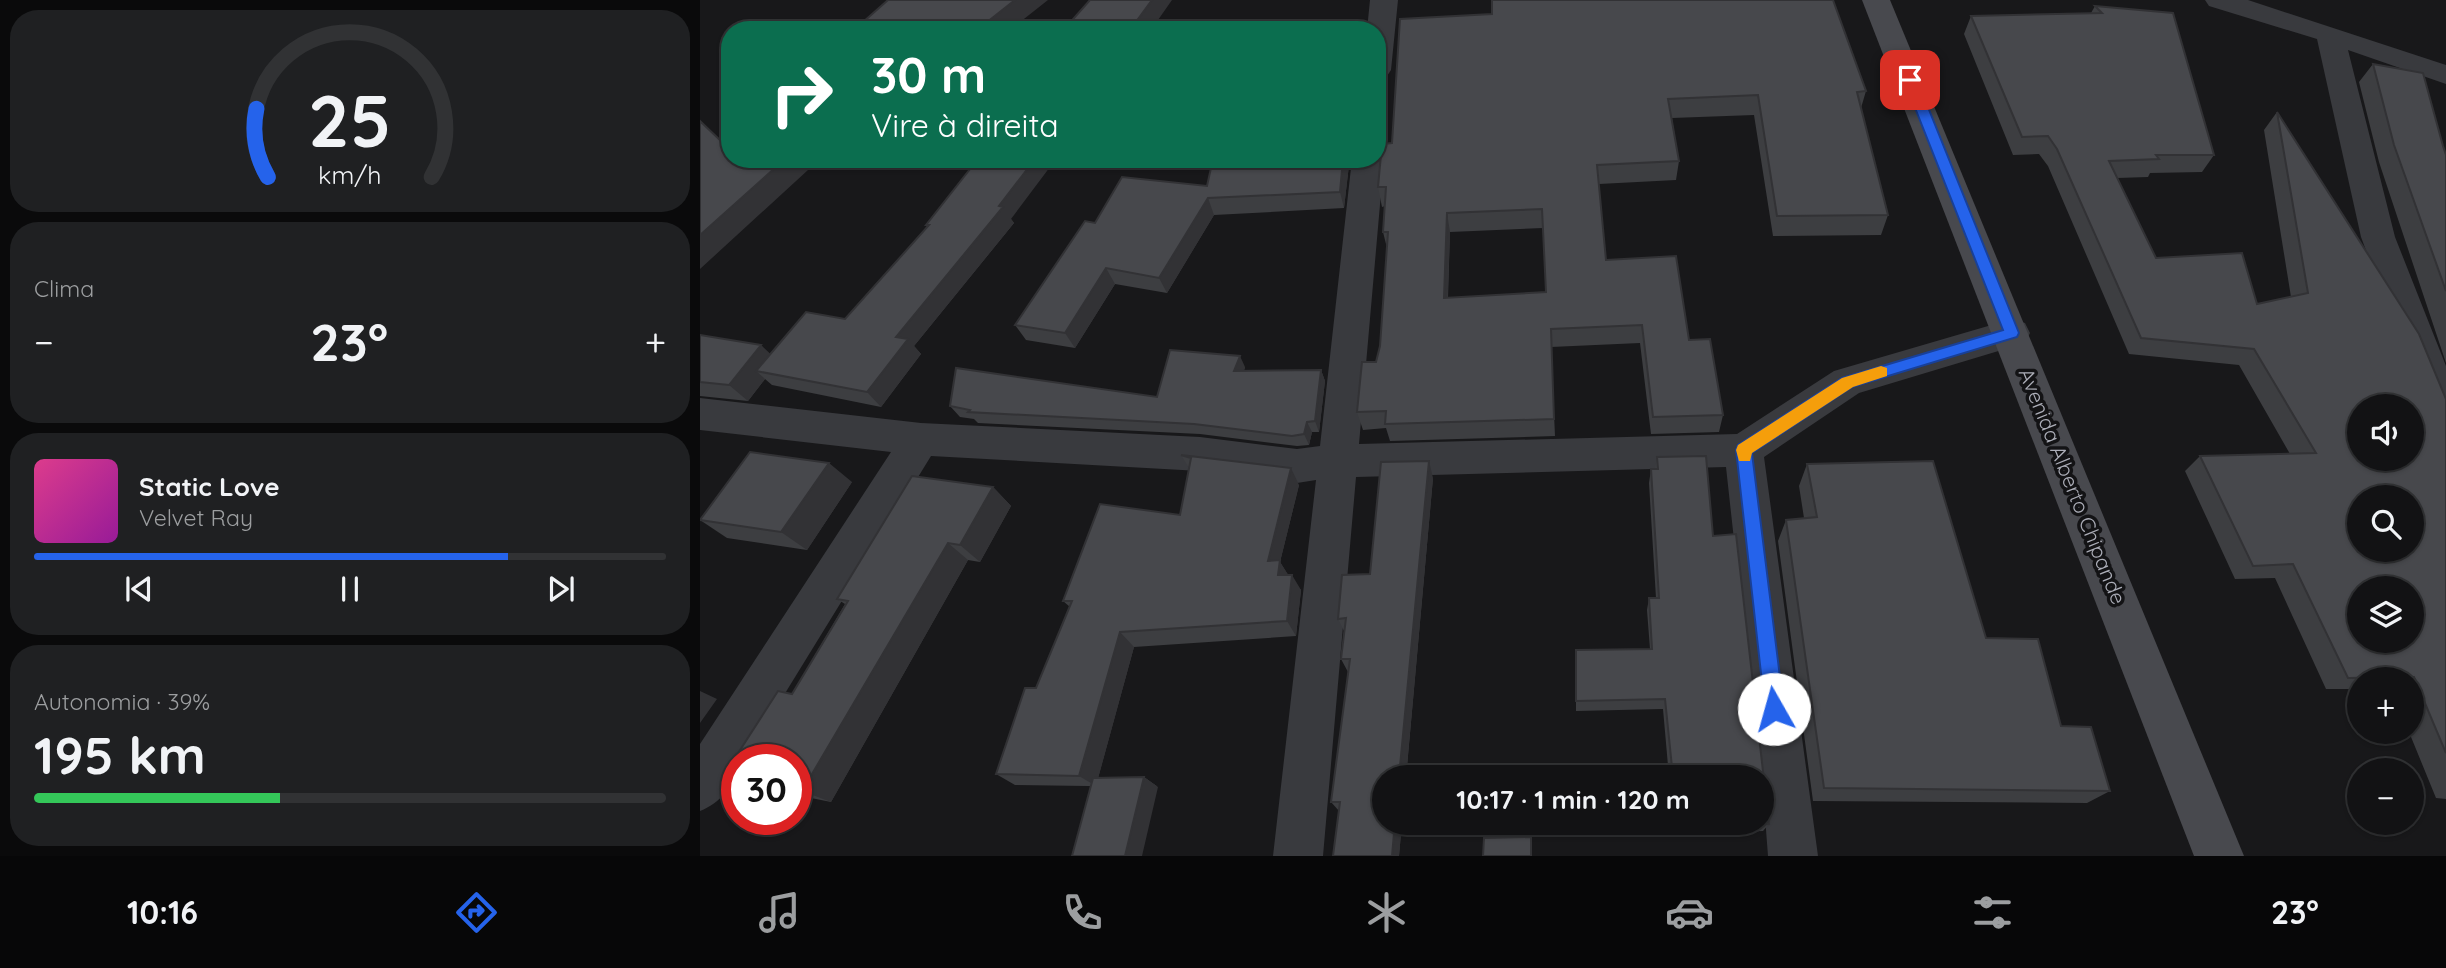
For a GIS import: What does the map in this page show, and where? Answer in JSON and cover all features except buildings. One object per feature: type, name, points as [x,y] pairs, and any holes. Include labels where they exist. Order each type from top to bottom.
[{"type":"main road","name":"Avenida Alberto Chipande","points":[[1876,0],[2012,333],[2219,856]]},
{"type":"street","points":[[1382,21],[1384,0]]},
{"type":"street","points":[[2219,0],[2330,34],[2446,75]]},
{"type":"street","points":[[2330,34],[2378,237],[2446,414]]},
{"type":"street","points":[[1298,856],[1367,168]]},
{"type":"street","points":[[700,414],[922,439],[1200,454],[1297,466],[1338,461],[1744,450],[1847,382],[2012,333]]},
{"type":"street","points":[[700,787],[922,439]]},
{"type":"street","points":[[1744,450],[1793,856]]},
{"type":"slow traffic","points":[[1745,457],[1744,450],[1847,382],[1881,372]]},
{"type":"route","points":[[1774,709],[1744,450],[1847,382],[2012,333],[1910,80]]}]
